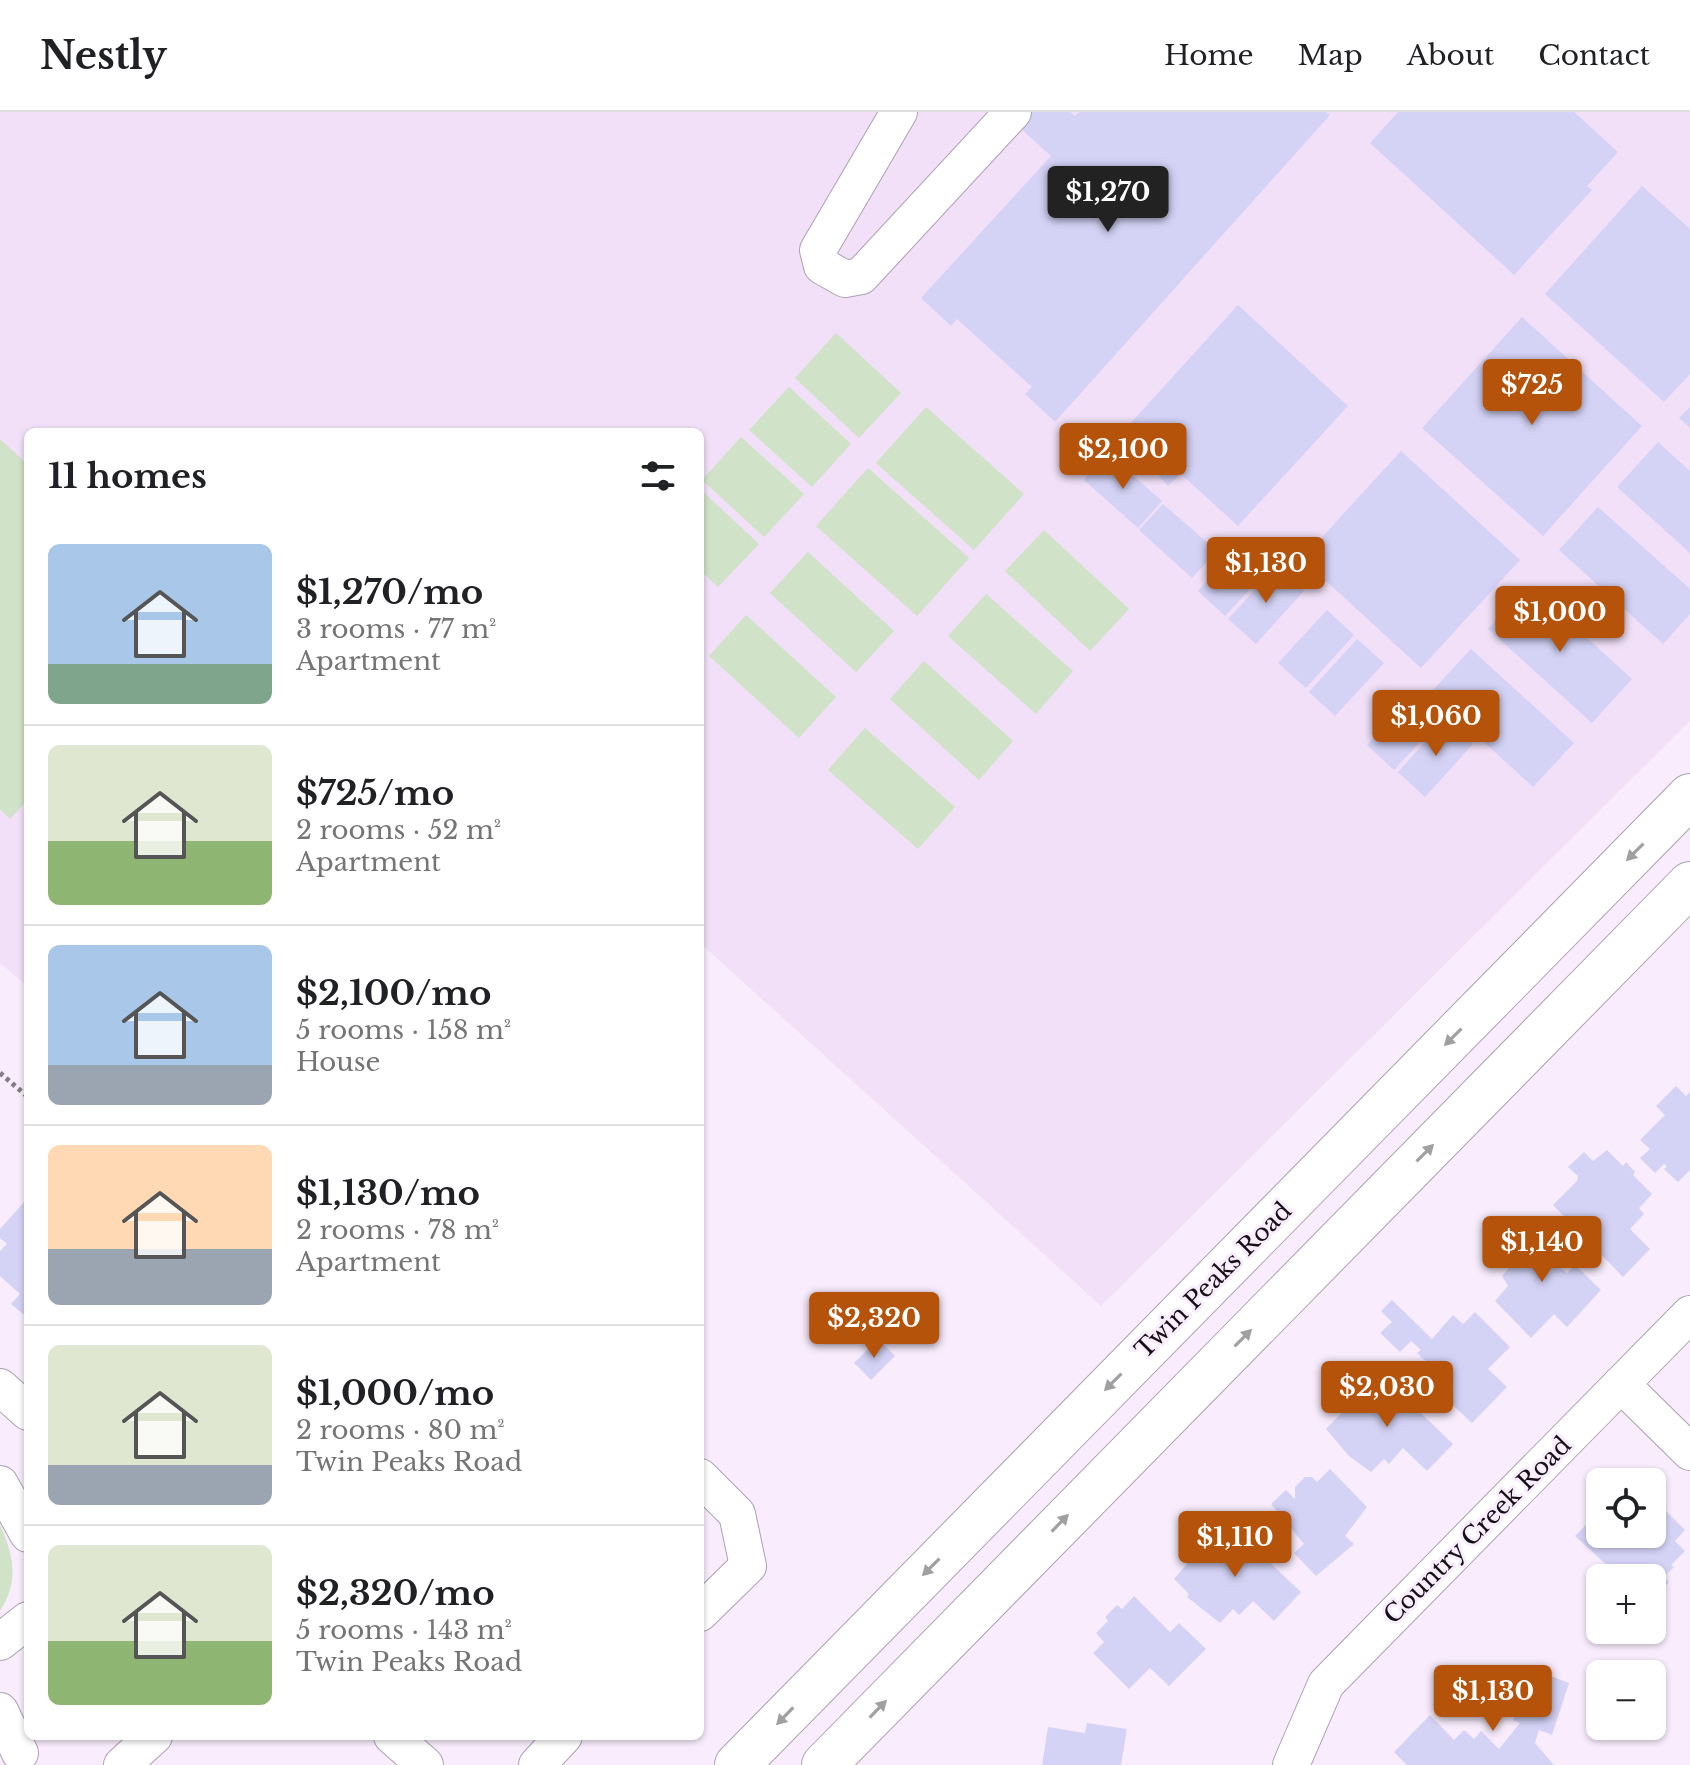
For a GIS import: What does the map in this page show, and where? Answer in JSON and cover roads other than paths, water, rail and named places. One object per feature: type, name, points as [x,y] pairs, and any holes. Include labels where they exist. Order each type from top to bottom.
[{"type":"main road","name":"Twin Peaks Road","points":[[737,1765],[1690,796]]},
{"type":"main road","points":[[824,1765],[1690,884]]},
{"type":"street","points":[[899,112],[818,250],[822,266],[845,279],[861,276],[1013,112]]},
{"type":"street","name":"Country Creek Road","points":[[1291,1765],[1326,1684],[1690,1314]]},
{"type":"street","points":[[1621,1384],[1690,1452]]},
{"type":"street","points":[[0,1387],[24,1408]]},
{"type":"street","points":[[704,1481],[737,1514],[748,1566],[704,1609]]},
{"type":"street","points":[[0,1484],[24,1527]]},
{"type":"street","points":[[0,1642],[24,1623]]},
{"type":"street","points":[[0,1711],[20,1753]]},
{"type":"street","points":[[122,1765],[150,1740]]},
{"type":"street","points":[[397,1740],[425,1765]]},
{"type":"street","points":[[537,1765],[560,1740]]}]
